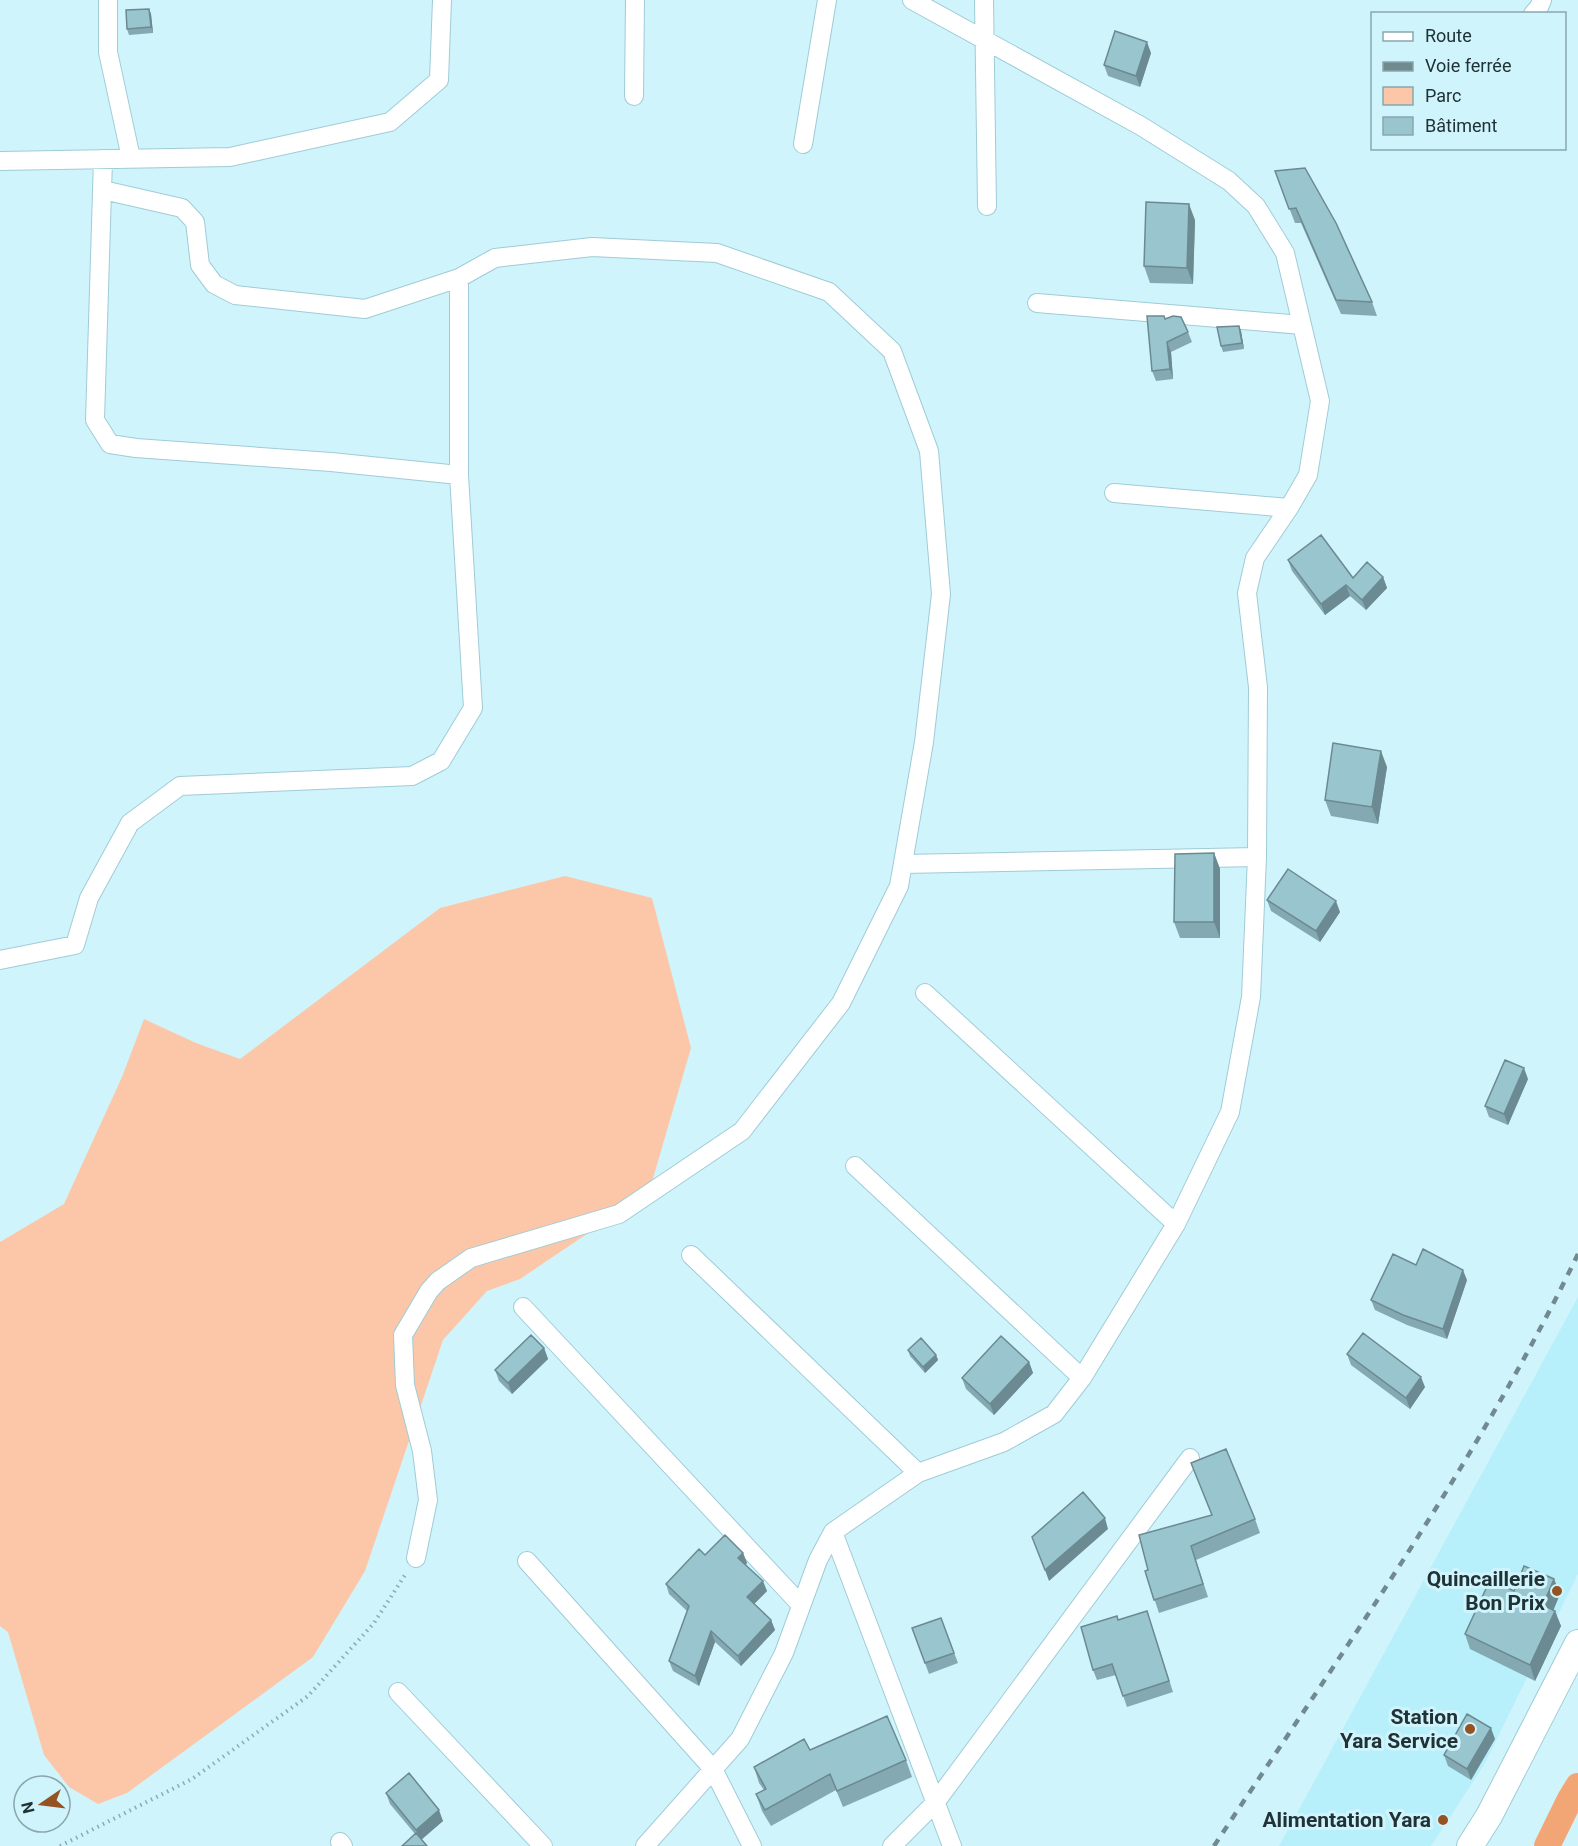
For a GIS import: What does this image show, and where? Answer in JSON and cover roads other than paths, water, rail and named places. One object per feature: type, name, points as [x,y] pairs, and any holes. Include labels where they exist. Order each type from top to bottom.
[{"type":"main road","points":[[1470,1846],[1489,1816],[1578,1642]]},
{"type":"street","points":[[108,0],[108,52],[131,158]]},
{"type":"street","points":[[0,161],[230,157],[390,122],[439,80],[442,0]]},
{"type":"street","points":[[634,96],[635,0]]},
{"type":"street","points":[[803,144],[827,0]]},
{"type":"street","points":[[645,1846],[740,1739],[784,1653],[818,1560],[833,1532],[918,1473],[1004,1442],[1054,1414],[1082,1378],[1176,1224],[1230,1112],[1251,997],[1257,857],[1257,687],[1247,593],[1255,558],[1308,475],[1320,401],[1285,253],[1256,206],[1229,181],[1141,126],[912,0]]},
{"type":"street","points":[[984,0],[987,206]]},
{"type":"street","points":[[103,159],[95,420],[110,444],[459,475]]},
{"type":"street","points":[[103,190],[183,208],[195,222],[200,265],[214,285],[235,295],[365,309],[459,278],[495,258],[592,247],[717,253],[829,292],[892,351],[929,451],[941,594],[924,742],[899,886],[841,1003],[742,1131],[619,1214],[471,1258],[438,1281],[429,1291],[403,1335],[405,1385],[422,1451],[428,1500],[416,1558]]},
{"type":"street","points":[[0,960],[75,945],[89,898],[130,823],[180,786],[412,776],[441,761],[473,708],[459,475],[459,278]]},
{"type":"street","points":[[1037,303],[1302,325]]},
{"type":"street","points":[[1114,493],[1289,508]]},
{"type":"street","points":[[903,864],[1257,857]]},
{"type":"street","points":[[925,993],[1176,1224]]},
{"type":"street","points":[[855,1166],[1082,1378]]},
{"type":"street","points":[[691,1255],[918,1473]]},
{"type":"street","points":[[523,1307],[801,1605]]},
{"type":"street","points":[[892,1846],[935,1803],[1190,1458]]},
{"type":"street","points":[[833,1532],[952,1846]]},
{"type":"street","points":[[526,1561],[713,1769],[752,1846]]},
{"type":"street","points":[[398,1692],[543,1846]]},
{"type":"waterway","points":[[1547,1846],[1578,1786]]},
{"type":"railway","points":[[1214,1846],[1406,1556],[1452,1482],[1497,1407],[1578,1254]]},
{"type":"place","name":"Quincaillerie Bon Prix","points":[[1557,1591]]},
{"type":"place","name":"Station Yara Service","points":[[1470,1729]]},
{"type":"place","name":"Alimentation Yara","points":[[1443,1820]]}]
